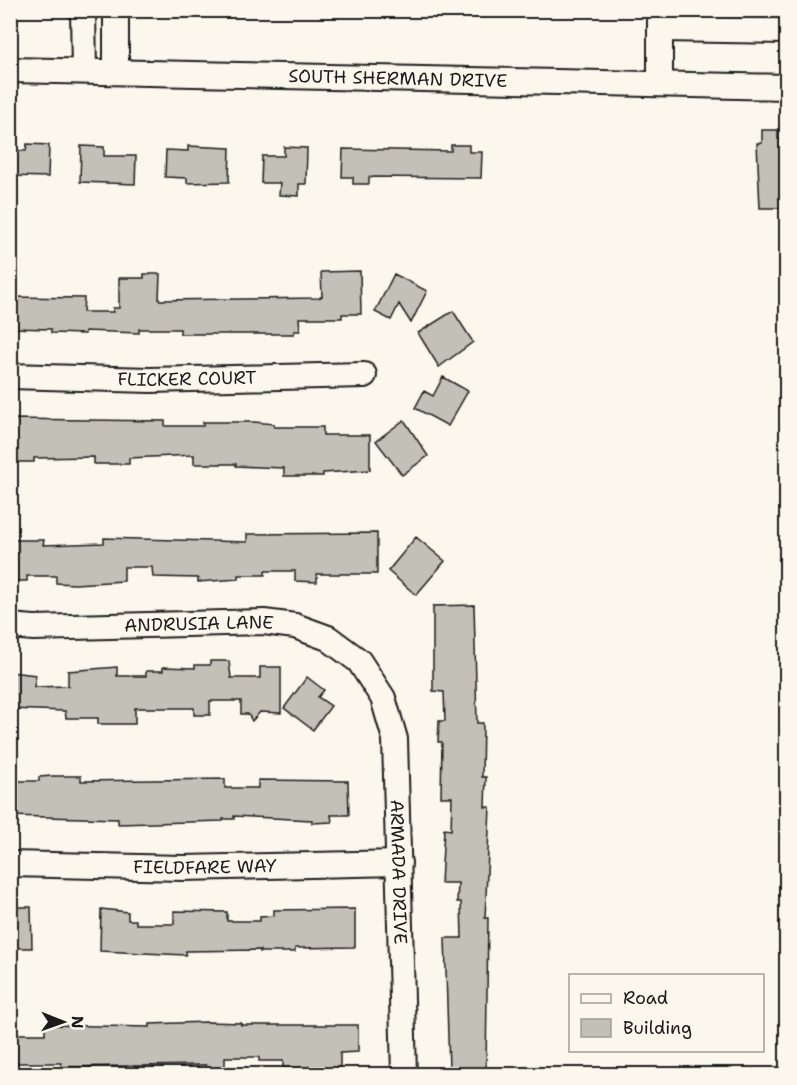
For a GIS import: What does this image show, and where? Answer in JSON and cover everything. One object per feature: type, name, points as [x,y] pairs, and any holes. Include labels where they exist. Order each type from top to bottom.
[{"type":"street","points":[[83,10],[84,71]]},
{"type":"street","points":[[116,10],[116,72]]},
{"type":"street","points":[[660,84],[660,20],[786,32]]},
{"type":"street","name":"SOUTH SHERMAN DRIVE","points":[[10,70],[786,87]]},
{"type":"street","name":"FLICKER COURT","points":[[10,376],[172,380],[363,375]]},
{"type":"street","name":"ANDRUSIA LANE","points":[[10,626],[284,623],[328,638],[350,654],[370,676]]},
{"type":"street","name":"ARMADA DRIVE","points":[[370,676],[388,707],[395,739],[404,1074]]},
{"type":"street","name":"FIELDFARE WAY","points":[[10,864],[183,868],[399,863]]},
{"type":"building","points":[[762,130],[778,130],[778,139],[782,139],[782,144],[785,144],[783,208],[760,208],[757,143],[762,143]]},
{"type":"building","points":[[27,144],[49,145],[48,177],[10,176],[10,150],[26,151]]},
{"type":"building","points":[[451,145],[469,145],[469,152],[482,152],[481,178],[369,177],[369,184],[353,184],[353,177],[342,177],[343,149],[451,151]]},
{"type":"building","points":[[81,146],[104,147],[104,156],[136,156],[135,184],[80,182]]},
{"type":"building","points":[[188,146],[230,148],[229,182],[187,183],[187,178],[165,177],[166,150],[188,151]]},
{"type":"building","points":[[284,147],[307,148],[306,184],[299,184],[299,196],[279,195],[280,183],[261,183],[262,156],[284,156]]},
{"type":"building","points":[[360,271],[361,314],[342,314],[342,318],[299,318],[300,331],[294,331],[294,334],[180,334],[180,329],[139,329],[139,333],[85,331],[85,334],[51,333],[51,329],[10,328],[10,297],[84,298],[83,312],[113,312],[113,308],[119,308],[119,278],[144,278],[144,274],[160,274],[159,300],[319,298],[322,296],[321,272]]},
{"type":"building","points":[[394,274],[427,291],[411,323],[399,304],[391,320],[375,312]]},
{"type":"building","points":[[453,311],[473,342],[439,367],[418,333]]},
{"type":"building","points":[[443,377],[468,391],[448,426],[415,408],[424,391],[433,396]]},
{"type":"building","points":[[10,419],[165,421],[165,426],[203,426],[203,422],[254,422],[274,424],[274,427],[323,427],[323,435],[370,435],[370,470],[323,473],[323,476],[284,476],[284,468],[236,466],[236,464],[194,464],[194,455],[129,458],[129,464],[94,464],[94,457],[34,458],[34,462],[10,462]]},
{"type":"building","points":[[404,420],[428,456],[402,475],[376,441]]},
{"type":"building","points":[[377,533],[377,574],[317,574],[317,582],[295,581],[295,571],[265,571],[265,575],[238,575],[238,579],[198,582],[198,578],[153,577],[152,567],[124,567],[124,581],[75,584],[56,583],[56,576],[27,576],[27,581],[10,581],[10,540],[44,540],[43,545],[104,543],[104,538],[247,542],[247,534]]},
{"type":"building","points":[[416,537],[445,561],[416,595],[388,571]]},
{"type":"building","points":[[474,605],[477,723],[483,723],[482,777],[486,777],[485,807],[490,807],[485,918],[488,918],[486,1069],[449,1069],[445,938],[462,938],[461,902],[457,902],[458,883],[441,883],[444,829],[451,830],[452,797],[441,797],[442,742],[438,742],[439,721],[445,721],[444,692],[433,691],[433,606]]},
{"type":"building","points":[[210,661],[229,661],[231,678],[260,678],[260,667],[281,667],[281,713],[260,712],[252,721],[248,714],[241,714],[241,701],[210,701],[210,715],[194,715],[194,708],[135,708],[135,724],[98,724],[98,718],[66,718],[65,711],[10,709],[10,672],[36,675],[34,687],[68,686],[68,671],[117,667],[117,676],[146,676],[146,671],[163,671],[163,667],[195,668],[195,665],[210,665]]},
{"type":"building","points":[[307,677],[324,690],[318,697],[331,706],[313,730],[284,708]]},
{"type":"building","points":[[81,776],[81,781],[225,779],[225,788],[258,788],[258,780],[348,781],[349,815],[331,815],[332,822],[312,823],[312,820],[234,816],[234,819],[223,819],[223,821],[118,824],[118,819],[10,816],[10,781],[39,781],[39,777]]},
{"type":"building","points":[[10,907],[31,907],[32,948],[10,948]]},
{"type":"building","points":[[101,909],[128,912],[128,920],[136,920],[136,924],[174,924],[174,911],[227,912],[227,921],[260,921],[260,917],[274,916],[274,910],[355,909],[355,947],[295,948],[295,952],[186,951],[186,955],[100,951]]},
{"type":"building","points":[[241,1023],[241,1025],[358,1025],[358,1052],[340,1053],[340,1072],[320,1073],[319,1067],[283,1068],[283,1061],[259,1061],[259,1057],[225,1057],[225,1068],[206,1068],[206,1065],[61,1067],[61,1063],[10,1063],[10,1034],[45,1034],[45,1025],[150,1027],[150,1024]]}]
